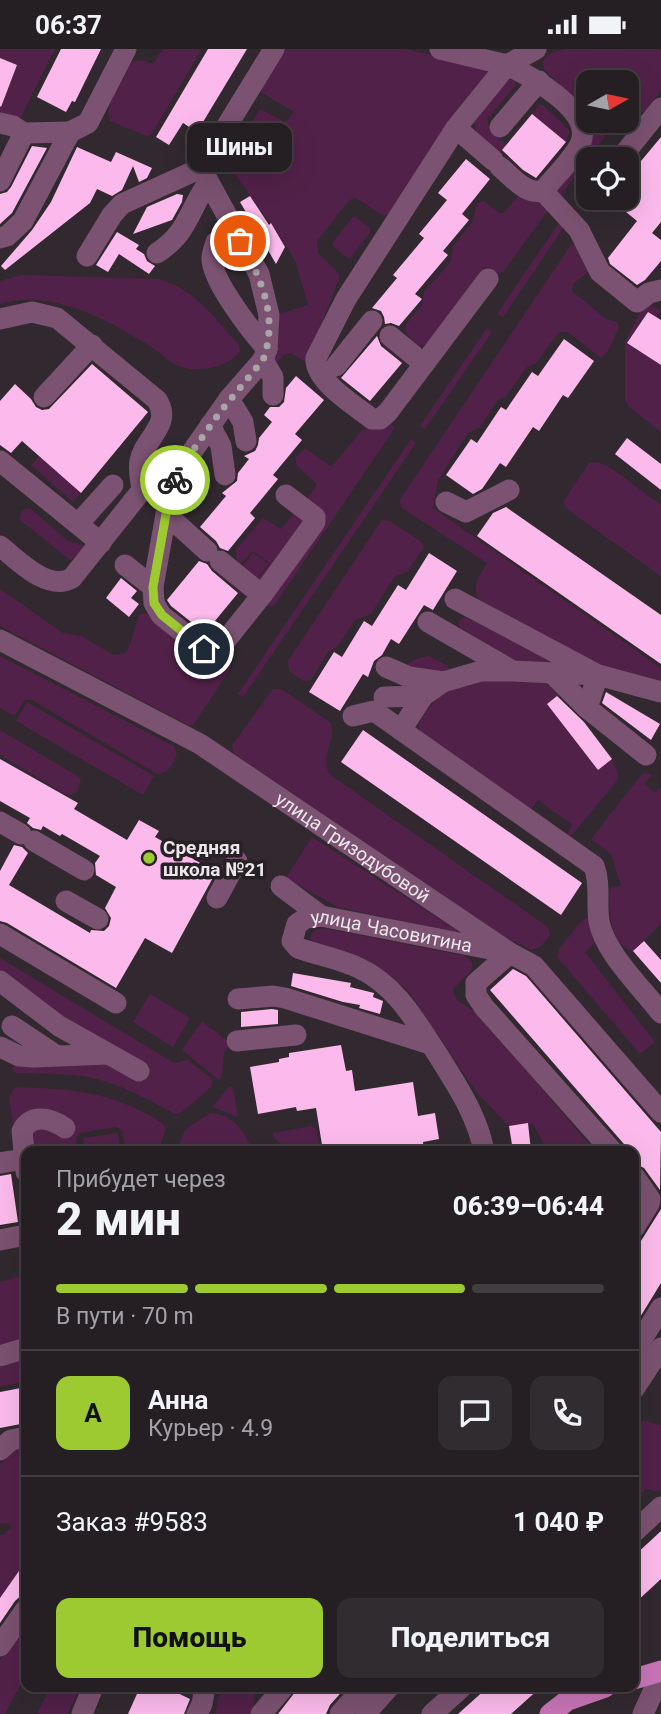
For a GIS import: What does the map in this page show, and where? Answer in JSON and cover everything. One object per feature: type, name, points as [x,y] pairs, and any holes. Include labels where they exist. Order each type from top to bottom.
[{"type":"main road","points":[[639,1678],[661,1672]]},
{"type":"main road","points":[[550,1714],[568,1700],[591,1692]]},
{"type":"street","points":[[0,123],[13,126],[24,133],[70,132],[88,123],[126,49]]},
{"type":"street","points":[[157,253],[170,245],[181,233],[198,198],[204,176],[274,49]]},
{"type":"street","points":[[440,49],[507,65],[539,81],[579,118],[582,139],[578,148],[543,191],[535,193],[496,164],[456,128]]},
{"type":"street","points":[[488,279],[380,419],[372,419],[325,381],[316,364],[316,358],[345,299],[456,128],[507,65],[536,49]]},
{"type":"street","points":[[500,127],[539,81]]},
{"type":"street","points":[[629,147],[661,107]]},
{"type":"street","points":[[0,238],[7,236],[23,221],[70,132]]},
{"type":"street","points":[[0,181],[24,133]]},
{"type":"street","points":[[87,256],[111,215],[122,204],[204,176]]},
{"type":"street","points":[[204,176],[259,274],[269,315],[265,354],[189,456],[171,491],[166,514],[152,596],[157,610],[204,649],[222,645],[315,522],[315,517],[286,495]]},
{"type":"street","points":[[543,191],[575,223],[600,272],[609,281],[637,302],[657,294]]},
{"type":"street","points":[[216,241],[212,258],[217,277],[265,354],[273,377],[273,395]]},
{"type":"street","points":[[345,299],[424,364]]},
{"type":"street","points":[[0,319],[32,312],[57,318],[157,400],[163,415],[139,464],[142,490],[72,579],[56,583],[46,579],[0,546]]},
{"type":"street","points":[[336,366],[381,328]]},
{"type":"street","points":[[44,397],[92,345]]},
{"type":"street","points":[[229,399],[243,422],[246,441]]},
{"type":"street","points":[[210,425],[221,446],[225,475]]},
{"type":"street","points":[[0,461],[101,543]]},
{"type":"street","points":[[78,524],[113,485]]},
{"type":"street","points":[[142,490],[171,491]]},
{"type":"street","points":[[446,502],[466,512],[509,490]]},
{"type":"street","points":[[166,514],[262,595]]},
{"type":"street","points":[[125,565],[153,587]]},
{"type":"street","points":[[455,599],[598,675]]},
{"type":"street","points":[[428,622],[512,671]]},
{"type":"street","name":"улица Гризодубовой","points":[[0,640],[201,744],[510,953],[534,966],[661,1112]]},
{"type":"street","points":[[386,667],[408,677],[443,683]]},
{"type":"street","points":[[401,730],[424,696],[443,683],[481,671],[598,675],[661,692]]},
{"type":"street","points":[[552,673],[587,708],[646,755]]},
{"type":"street","points":[[587,708],[598,675]]},
{"type":"street","points":[[384,697],[424,696]]},
{"type":"street","points":[[353,716],[374,711],[594,866],[599,879],[599,920],[603,937],[661,1013]]},
{"type":"street","points":[[0,821],[83,870]]},
{"type":"street","points":[[216,898],[237,861]]},
{"type":"street","points":[[281,886],[321,916]]},
{"type":"street","points":[[66,901],[98,919]]},
{"type":"street","name":"улица Часовитина","points":[[482,1146],[467,1101],[416,1019],[398,997],[360,968],[298,948],[292,941],[297,924],[306,918],[321,916],[510,953]]},
{"type":"street","points":[[0,934],[116,1003]]},
{"type":"street","points":[[510,953],[476,982],[476,995],[608,1146]]},
{"type":"street","points":[[0,981],[58,1026],[139,1070]]},
{"type":"street","points":[[238,999],[273,996],[285,998],[430,1044]]},
{"type":"street","points":[[12,1026],[57,1056]]},
{"type":"street","points":[[237,1041],[296,1035]]},
{"type":"street","points":[[0,1047],[19,1056],[108,1053]]},
{"type":"street","points":[[23,1146],[22,1132],[31,1121],[49,1119],[65,1128]]},
{"type":"street","points":[[0,1163],[21,1165]]},
{"type":"street","points":[[639,1183],[650,1199],[639,1220]]},
{"type":"street","points":[[0,1240],[21,1236]]},
{"type":"street","points":[[639,1344],[661,1308]]},
{"type":"street","points":[[639,1381],[661,1348]]},
{"type":"street","points":[[0,1356],[21,1350]]},
{"type":"street","points":[[0,1450],[10,1440],[21,1438]]},
{"type":"street","points":[[639,1527],[661,1507]]},
{"type":"street","points":[[0,1646],[21,1616]]},
{"type":"street","points":[[643,1714],[661,1672]]},
{"type":"street","points":[[82,1714],[91,1692]]},
{"type":"street","points":[[197,1714],[204,1692]]},
{"type":"street","points":[[261,1714],[264,1692]]},
{"type":"street","points":[[261,1714],[281,1692]]},
{"type":"street","points":[[340,1714],[360,1692]]},
{"type":"street","points":[[365,1714],[385,1692]]},
{"type":"street","points":[[432,1714],[456,1692]]},
{"type":"shaded area","points":[[0,49],[55,49],[21,117],[16,119],[0,115],[0,92],[10,83],[17,65],[0,58]]},
{"type":"shaded area","points":[[163,49],[202,49],[151,135],[147,136],[110,121],[109,108],[130,62],[142,60],[153,64]]},
{"type":"shaded area","points":[[282,49],[406,49],[486,68],[490,73],[389,215],[382,215],[356,198],[349,200],[317,241],[318,253],[339,274],[339,279],[306,363],[292,353],[274,361],[277,315],[308,305],[296,263],[288,248],[233,172],[233,153],[260,109],[283,121],[287,121],[294,112],[259,91]]},
{"type":"shaded area","points":[[563,49],[658,49],[661,51],[661,91],[644,112],[639,112],[639,70],[576,70],[576,102],[544,69],[543,61],[549,54]]},
{"type":"shaded area","points":[[507,79],[515,81],[515,86],[488,118],[491,130],[506,144],[499,153],[476,132],[474,117]]},
{"type":"shaded area","points":[[539,105],[543,105],[570,131],[566,142],[532,114]]},
{"type":"shaded area","points":[[592,133],[608,133],[597,147],[587,147],[592,140]]},
{"type":"shaded area","points":[[576,162],[576,175],[560,196],[555,191]]},
{"type":"shaded area","points":[[523,195],[540,199],[549,209],[503,272],[497,273],[486,267],[482,269],[434,336],[425,345],[418,345],[406,333],[406,324],[422,305],[424,292],[451,261],[453,247],[473,221],[477,203],[484,201],[499,213],[504,213],[517,197]]},
{"type":"shaded area","points":[[353,217],[370,228],[370,232],[351,258],[347,258],[333,246],[333,242]]},
{"type":"shaded area","points":[[561,220],[566,224],[503,317],[497,314]]},
{"type":"shaded area","points":[[578,244],[588,261],[588,272],[573,284],[572,291],[606,319],[617,322],[619,327],[608,351],[601,358],[568,332],[559,332],[536,363],[527,367],[506,396],[498,400],[480,427],[468,433],[438,480],[433,508],[661,668],[661,683],[607,668],[481,602],[476,587],[487,563],[402,508],[399,501],[571,245]]},
{"type":"shaded area","points":[[22,275],[158,279],[171,283],[203,305],[239,345],[240,351],[228,362],[211,368],[184,368],[116,326],[78,309],[39,300],[0,304],[0,281]]},
{"type":"shaded area","points":[[648,303],[661,311],[656,317],[647,312],[627,343],[661,365],[661,432],[629,407],[625,400],[625,342],[642,308]]},
{"type":"shaded area","points":[[487,328],[492,332],[425,429],[420,426]]},
{"type":"shaded area","points":[[391,422],[394,429],[274,606],[268,606],[266,604],[319,523],[305,502],[316,483],[297,466],[295,458],[305,448],[330,466],[333,465],[362,430]]},
{"type":"shaded area","points":[[411,439],[416,443],[243,697],[238,694]]},
{"type":"shaded area","points":[[39,456],[81,493],[73,502],[31,465]]},
{"type":"shaded area","points":[[597,462],[608,466],[661,505],[661,576],[568,510],[563,502],[589,463]]},
{"type":"shaded area","points":[[30,508],[68,541],[89,547],[70,560],[20,520],[24,509]]},
{"type":"shaded area","points":[[296,511],[311,519],[263,587],[258,579],[269,565],[268,562],[253,551],[240,564],[236,550],[263,518],[281,529]]},
{"type":"shaded area","points":[[382,520],[389,521],[422,542],[424,547],[407,572],[395,576],[371,614],[355,620],[337,647],[328,652],[311,680],[303,681],[289,671],[288,661]]},
{"type":"shaded area","points":[[253,553],[268,564],[255,581],[240,569]]},
{"type":"shaded area","points":[[0,589],[63,633],[81,636],[114,655],[125,653],[140,614],[148,613],[231,662],[231,668],[193,725],[188,725],[0,626]]},
{"type":"shaded area","points":[[467,618],[555,664],[518,662],[462,629],[459,621]]},
{"type":"shaded area","points":[[0,656],[174,746],[177,755],[172,765],[167,771],[157,774],[32,700],[25,700],[16,714],[12,715],[0,708]]},
{"type":"shaded area","points":[[429,656],[448,666],[449,671],[432,674],[406,665],[418,658]]},
{"type":"shaded area","points":[[481,680],[540,680],[547,684],[559,695],[547,704],[598,770],[612,759],[618,774],[617,781],[572,835],[566,836],[573,825],[538,800],[530,811],[420,735],[419,723],[438,698],[451,689]]},
{"type":"shaded area","points":[[273,689],[281,689],[331,723],[332,737],[326,760],[329,774],[548,927],[550,935],[541,946],[532,950],[507,938],[234,754],[232,745]]},
{"type":"shaded area","points":[[27,702],[154,776],[143,795],[16,721]]},
{"type":"shaded area","points":[[0,730],[79,777],[81,781],[77,792],[65,794],[0,755]]},
{"type":"shaded area","points":[[642,774],[652,775],[644,783],[654,793],[661,787],[661,924],[633,951],[625,948],[612,926],[609,889],[621,885],[611,854],[591,839]]},
{"type":"shaded area","points":[[312,837],[458,933],[338,907],[286,878]]},
{"type":"shaded area","points":[[583,919],[590,919],[594,944],[585,952],[655,1042],[640,1054],[558,958],[559,949]]},
{"type":"shaded area","points":[[324,928],[465,956],[472,962],[472,970],[453,989],[455,997],[477,1013],[590,1146],[545,1146],[533,1124],[509,1126],[477,1093],[409,992],[364,958],[314,942],[310,938],[315,930]]},
{"type":"shaded area","points":[[0,958],[174,1063],[188,1060],[213,1080],[211,1087],[182,1112],[175,1114],[130,1091],[94,1078],[65,1074],[15,1073],[12,1069],[16,1064],[99,1061],[63,1019],[0,971]]},
{"type":"shaded area","points":[[150,994],[190,1018],[173,1047],[133,1022]]},
{"type":"shaded area","points":[[202,1021],[230,1043],[224,1053],[222,1077],[219,1080],[182,1050]]},
{"type":"shaded area","points":[[15,1087],[91,1094],[144,1112],[162,1123],[166,1129],[160,1146],[124,1146],[122,1130],[116,1127],[80,1133],[76,1138],[77,1146],[27,1146],[19,1123],[13,1124],[9,1098]]},
{"type":"shaded area","points":[[229,1087],[233,1087],[238,1117],[212,1107]]},
{"type":"shaded area","points":[[210,1113],[219,1114],[237,1125],[251,1146],[178,1146],[185,1130]]},
{"type":"shaded area","points":[[311,1126],[316,1129],[319,1146],[281,1146],[273,1137],[273,1133]]},
{"type":"shaded area","points":[[118,1133],[119,1146],[84,1146],[83,1138]]},
{"type":"shaded area","points":[[21,1276],[21,1340],[0,1346],[0,1282]]},
{"type":"shaded area","points":[[21,1360],[21,1382],[0,1387],[0,1367]]},
{"type":"shaded area","points":[[639,1422],[661,1425],[661,1490],[659,1492],[646,1489],[639,1496]]},
{"type":"shaded area","points":[[21,1448],[21,1568],[0,1598],[0,1535],[11,1527],[9,1524],[0,1523],[0,1465],[16,1449]]},
{"type":"shaded area","points":[[21,1631],[21,1684],[5,1714],[0,1714],[0,1660]]},
{"type":"shaded area","points":[[48,1692],[78,1692],[67,1714],[37,1714]]},
{"type":"shaded area","points":[[220,1692],[255,1692],[252,1714],[215,1714]]},
{"type":"building","points":[[61,49],[101,49],[75,102],[72,101],[66,112],[37,97]]},
{"type":"building","points":[[208,49],[247,49],[197,132],[183,123],[169,145],[156,137]]},
{"type":"building","points":[[0,58],[17,65],[1,107],[0,106]]},
{"type":"building","points":[[532,114],[566,142],[536,178],[502,150]]},
{"type":"building","points":[[661,137],[661,222],[652,233],[661,240],[661,261],[645,280],[637,285],[610,264],[608,258],[637,221],[624,210],[639,210],[639,163]]},
{"type":"building","points":[[32,146],[47,148],[12,213],[0,224],[0,194],[11,187]]},
{"type":"building","points":[[77,147],[111,162],[116,152],[152,168],[147,178],[139,182],[133,166],[122,190],[112,196],[97,189],[90,203],[5,270],[1,266],[32,230],[51,202]]},
{"type":"building","points":[[466,159],[490,179],[462,214],[469,220],[443,251],[448,255],[415,294],[422,299],[399,326],[385,324],[381,311],[372,308],[397,278],[393,275],[424,238],[419,234],[447,200],[438,193]]},
{"type":"building","points":[[177,194],[183,195],[182,202],[172,220],[133,234],[147,207]]},
{"type":"building","points":[[250,196],[285,247],[276,264],[240,202]]},
{"type":"building","points":[[117,232],[139,245],[136,249],[155,266],[149,274],[119,254],[108,272],[96,265]]},
{"type":"building","points":[[648,312],[661,320],[661,365],[627,343]]},
{"type":"building","points":[[377,336],[381,346],[402,363],[370,401],[341,378]]},
{"type":"building","points":[[564,339],[594,361],[568,398],[563,395],[539,431],[533,427],[506,467],[500,463],[482,489],[473,494],[446,475],[471,439],[477,443],[501,407],[506,410],[532,372],[538,376]]},
{"type":"building","points":[[92,364],[148,412],[81,493],[22,441],[11,453],[0,445],[0,401],[15,384],[36,407],[49,409]]},
{"type":"building","points":[[296,376],[324,400],[295,434],[302,440],[273,475],[278,479],[250,513],[255,518],[228,551],[220,548],[200,527],[226,496],[222,493],[237,481],[238,473],[249,459],[244,456],[255,451],[259,438],[272,422],[264,415],[270,407],[279,407],[284,402],[286,388]]},
{"type":"building","points":[[627,438],[661,464],[661,490],[615,454]]},
{"type":"building","points":[[506,507],[661,615],[661,664],[477,536],[493,513]]},
{"type":"building","points":[[429,553],[457,571],[433,610],[424,605],[399,644],[391,639],[382,655],[374,661],[368,677],[363,674],[340,711],[309,692],[334,652],[342,657],[364,621],[372,626],[398,585],[406,590]]},
{"type":"building","points":[[199,561],[207,564],[238,593],[205,633],[167,600]]},
{"type":"building","points":[[121,578],[137,591],[131,598],[139,604],[129,617],[106,598]]},
{"type":"building","points":[[606,692],[660,724],[651,740],[602,703]]},
{"type":"building","points":[[557,696],[584,722],[612,759],[598,770],[547,704]]},
{"type":"building","points":[[363,730],[582,883],[561,915],[341,762]]},
{"type":"building","points":[[0,759],[78,803],[74,809],[127,840],[139,820],[159,831],[155,837],[216,872],[172,953],[145,938],[116,988],[0,921],[0,871],[14,845],[22,847],[28,853],[9,885],[90,933],[91,930],[104,931],[109,926],[111,918],[105,908],[116,887],[96,875],[95,863],[100,856],[43,826],[41,830],[33,828],[27,823],[30,818],[0,801]]},
{"type":"building","points":[[644,941],[661,960],[661,983],[633,951]]},
{"type":"building","points":[[513,969],[526,976],[661,1132],[660,1190],[644,1168],[639,1166],[639,1146],[626,1146],[490,990]]},
{"type":"building","points":[[293,973],[351,983],[350,987],[374,993],[373,997],[383,1001],[380,1014],[359,1008],[360,1005],[291,986]]},
{"type":"building","points":[[278,1010],[278,1024],[241,1027],[241,1012]]},
{"type":"building","points":[[341,1045],[346,1071],[352,1070],[355,1091],[413,1082],[418,1116],[435,1113],[439,1139],[423,1142],[423,1146],[322,1146],[316,1108],[297,1111],[296,1107],[258,1114],[250,1067],[279,1062],[279,1059],[289,1057],[289,1053]]},
{"type":"building","points":[[528,1123],[530,1146],[512,1146],[509,1126]]},
{"type":"building","points":[[11,1174],[18,1222],[0,1225],[0,1176]]},
{"type":"building","points":[[661,1209],[661,1283],[639,1319],[639,1244]]},
{"type":"building","points":[[21,1388],[21,1424],[0,1428],[0,1392]]},
{"type":"building","points":[[661,1531],[661,1579],[639,1599],[639,1551]]},
{"type":"building","points":[[21,1568],[21,1596],[0,1623],[0,1598]]},
{"type":"building","points":[[138,1692],[175,1692],[190,1699],[184,1714],[128,1714]]},
{"type":"building","points":[[295,1692],[342,1692],[326,1714],[278,1714]]},
{"type":"building","points":[[482,1692],[535,1692],[511,1714],[458,1714]]},
{"type":"way so far","points":[[175,480],[229,399],[263,360],[267,349],[269,315],[264,293],[259,274],[240,241]]},
{"type":"place","name":"Шины","points":[[240,241]]},
{"type":"place","name":"Средняя школа №21","points":[[149,858]]},
{"type":"route","points":[[175,480],[166,514],[152,596],[157,610],[204,649]]}]
